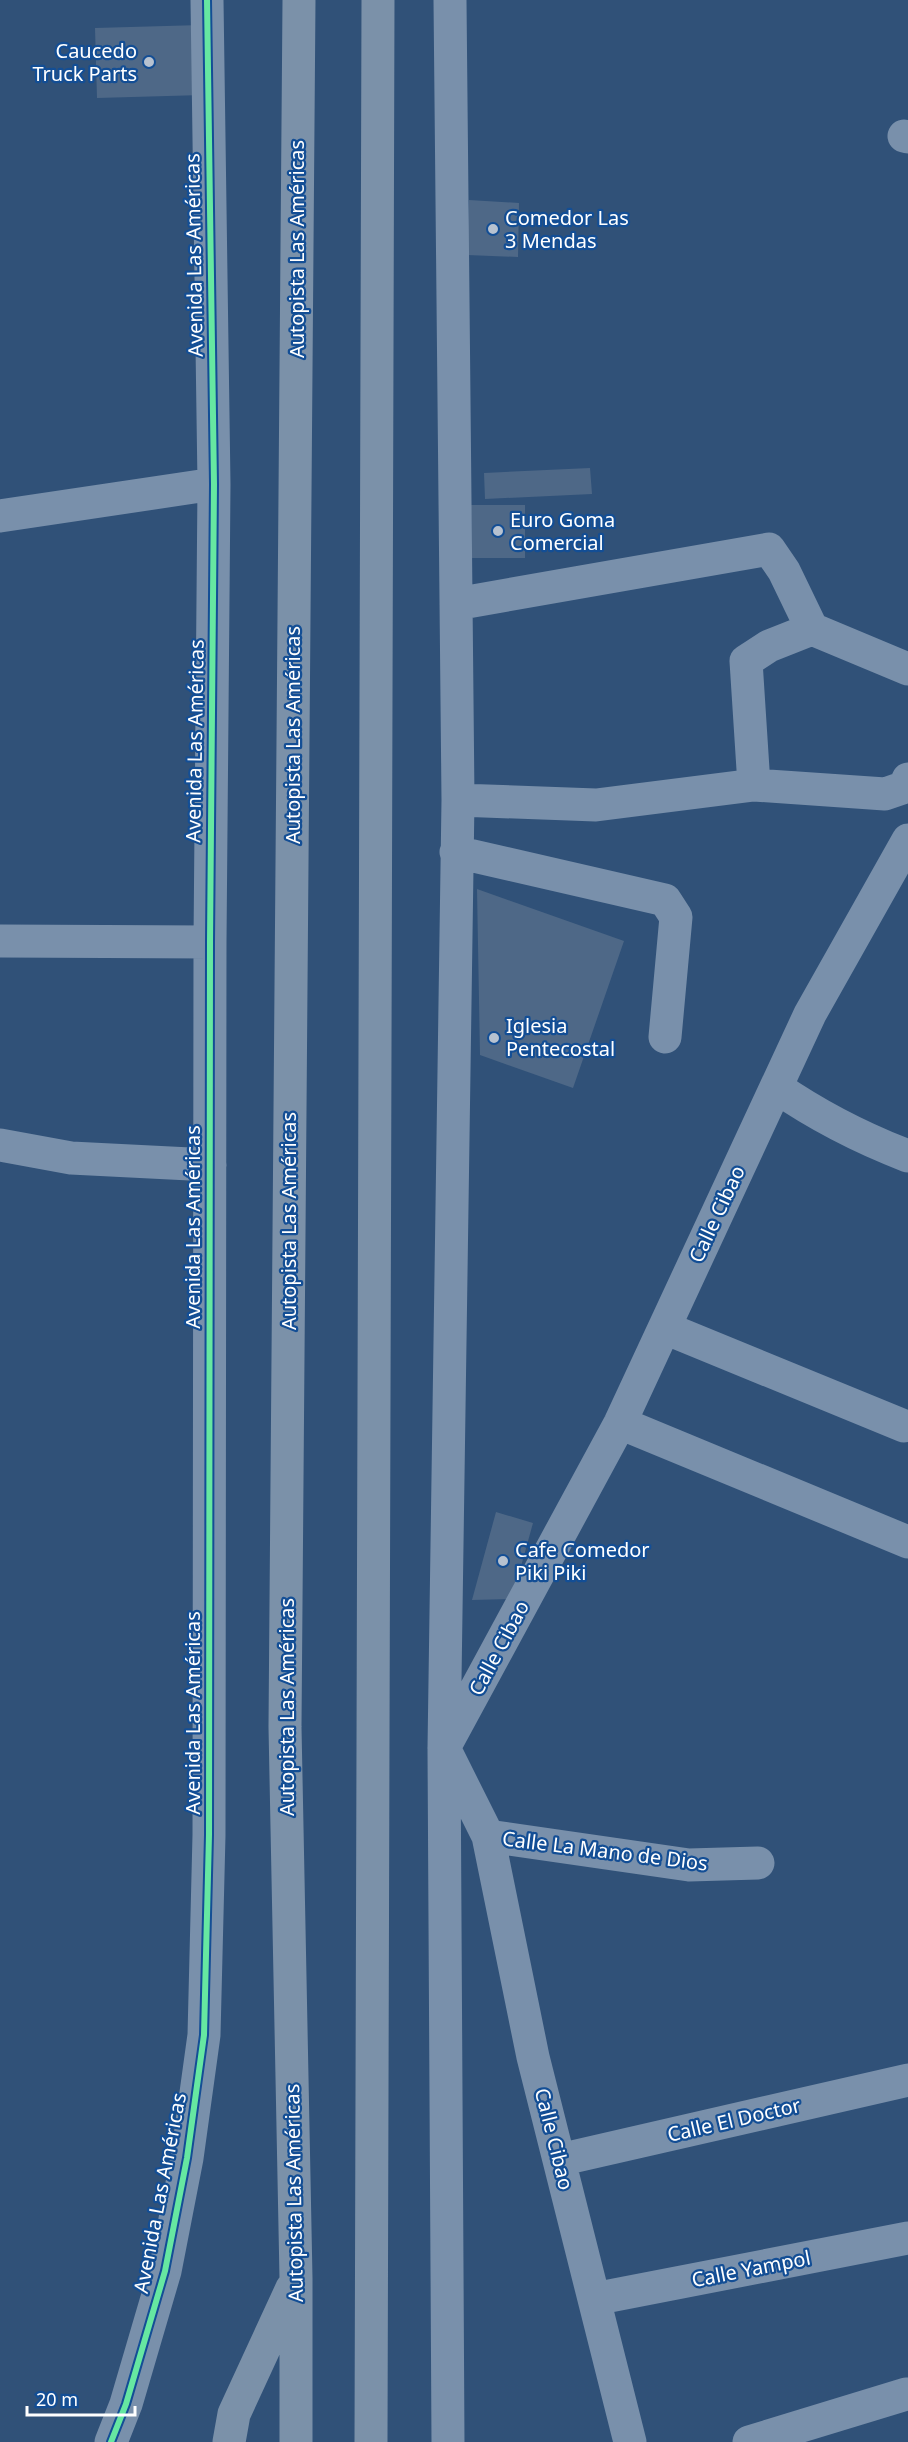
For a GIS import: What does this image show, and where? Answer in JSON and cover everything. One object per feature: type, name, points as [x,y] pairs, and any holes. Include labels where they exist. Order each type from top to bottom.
[{"type":"highway","name":"Autopista Las Américas","points":[[296,2442],[296,2278],[285,1727],[299,0]]},
{"type":"highway","points":[[371,2442],[378,0]]},
{"type":"highway","points":[[229,2442],[234,2414],[296,2278]]},
{"type":"street","name":"Avenida Las Américas","points":[[111,2442],[126,2404],[165,2271],[187,2158],[204,2035],[209,1835],[210,942],[214,484],[207,0]]},
{"type":"street","points":[[448,2442],[444,1748],[458,800],[450,0]]},
{"type":"street","points":[[0,516],[214,484]]},
{"type":"street","points":[[456,604],[769,549],[784,571],[812,629],[908,669]]},
{"type":"street","points":[[754,785],[746,661],[770,645],[812,629]]},
{"type":"street","points":[[458,800],[596,806],[754,785],[885,794],[905,787],[908,779]]},
{"type":"street","name":"Calle Cibao","points":[[630,2442],[533,2057],[488,1836],[444,1748],[620,1423],[810,1014],[908,840]]},
{"type":"street","points":[[456,852],[664,900],[676,917],[665,1037]]},
{"type":"street","points":[[0,941],[210,942]]},
{"type":"street","points":[[777,1087],[811,1112],[869,1141],[908,1156]]},
{"type":"street","points":[[0,1145],[71,1158],[210,1165]]},
{"type":"street","points":[[665,1328],[904,1426]]},
{"type":"street","points":[[620,1423],[908,1542]]},
{"type":"street","name":"Calle La Mano de Dios","points":[[488,1836],[688,1865],[758,1863]]},
{"type":"street","name":"Calle El Doctor","points":[[559,2160],[908,2080]]},
{"type":"street","name":"Calle Yampol","points":[[594,2299],[908,2238]]},
{"type":"street","points":[[749,2442],[906,2394]]},
{"type":"building","name":"Caucedo Truck Parts","points":[[201,25],[203,95],[97,98],[95,28]]},
{"type":"building","name":"Comedor Las 3 Mendas","points":[[469,200],[519,203],[518,257],[467,255]]},
{"type":"building","points":[[590,468],[592,494],[485,499],[484,473]]},
{"type":"building","name":"Euro Goma Comercial","points":[[471,505],[525,505],[525,558],[472,558]]},
{"type":"building","points":[[477,889],[624,941],[573,1088],[480,1055]]},
{"type":"building","name":"Cafe Comedor Piki Piki","points":[[496,1512],[533,1523],[512,1599],[472,1600]]},
{"type":"cycle path","points":[[111,2442],[126,2404],[165,2271],[187,2158],[204,2035],[209,1835],[210,942],[214,484],[207,0]]},
{"type":"place","name":"Caucedo Truck Parts","points":[[149,62]]},
{"type":"place","name":"Comedor Las 3 Mendas","points":[[493,229]]},
{"type":"place","name":"Euro Goma Comercial","points":[[498,531]]},
{"type":"place","name":"Iglesia Pentecostal","points":[[494,1038]]},
{"type":"place","name":"Cafe Comedor Piki Piki","points":[[503,1561]]}]
